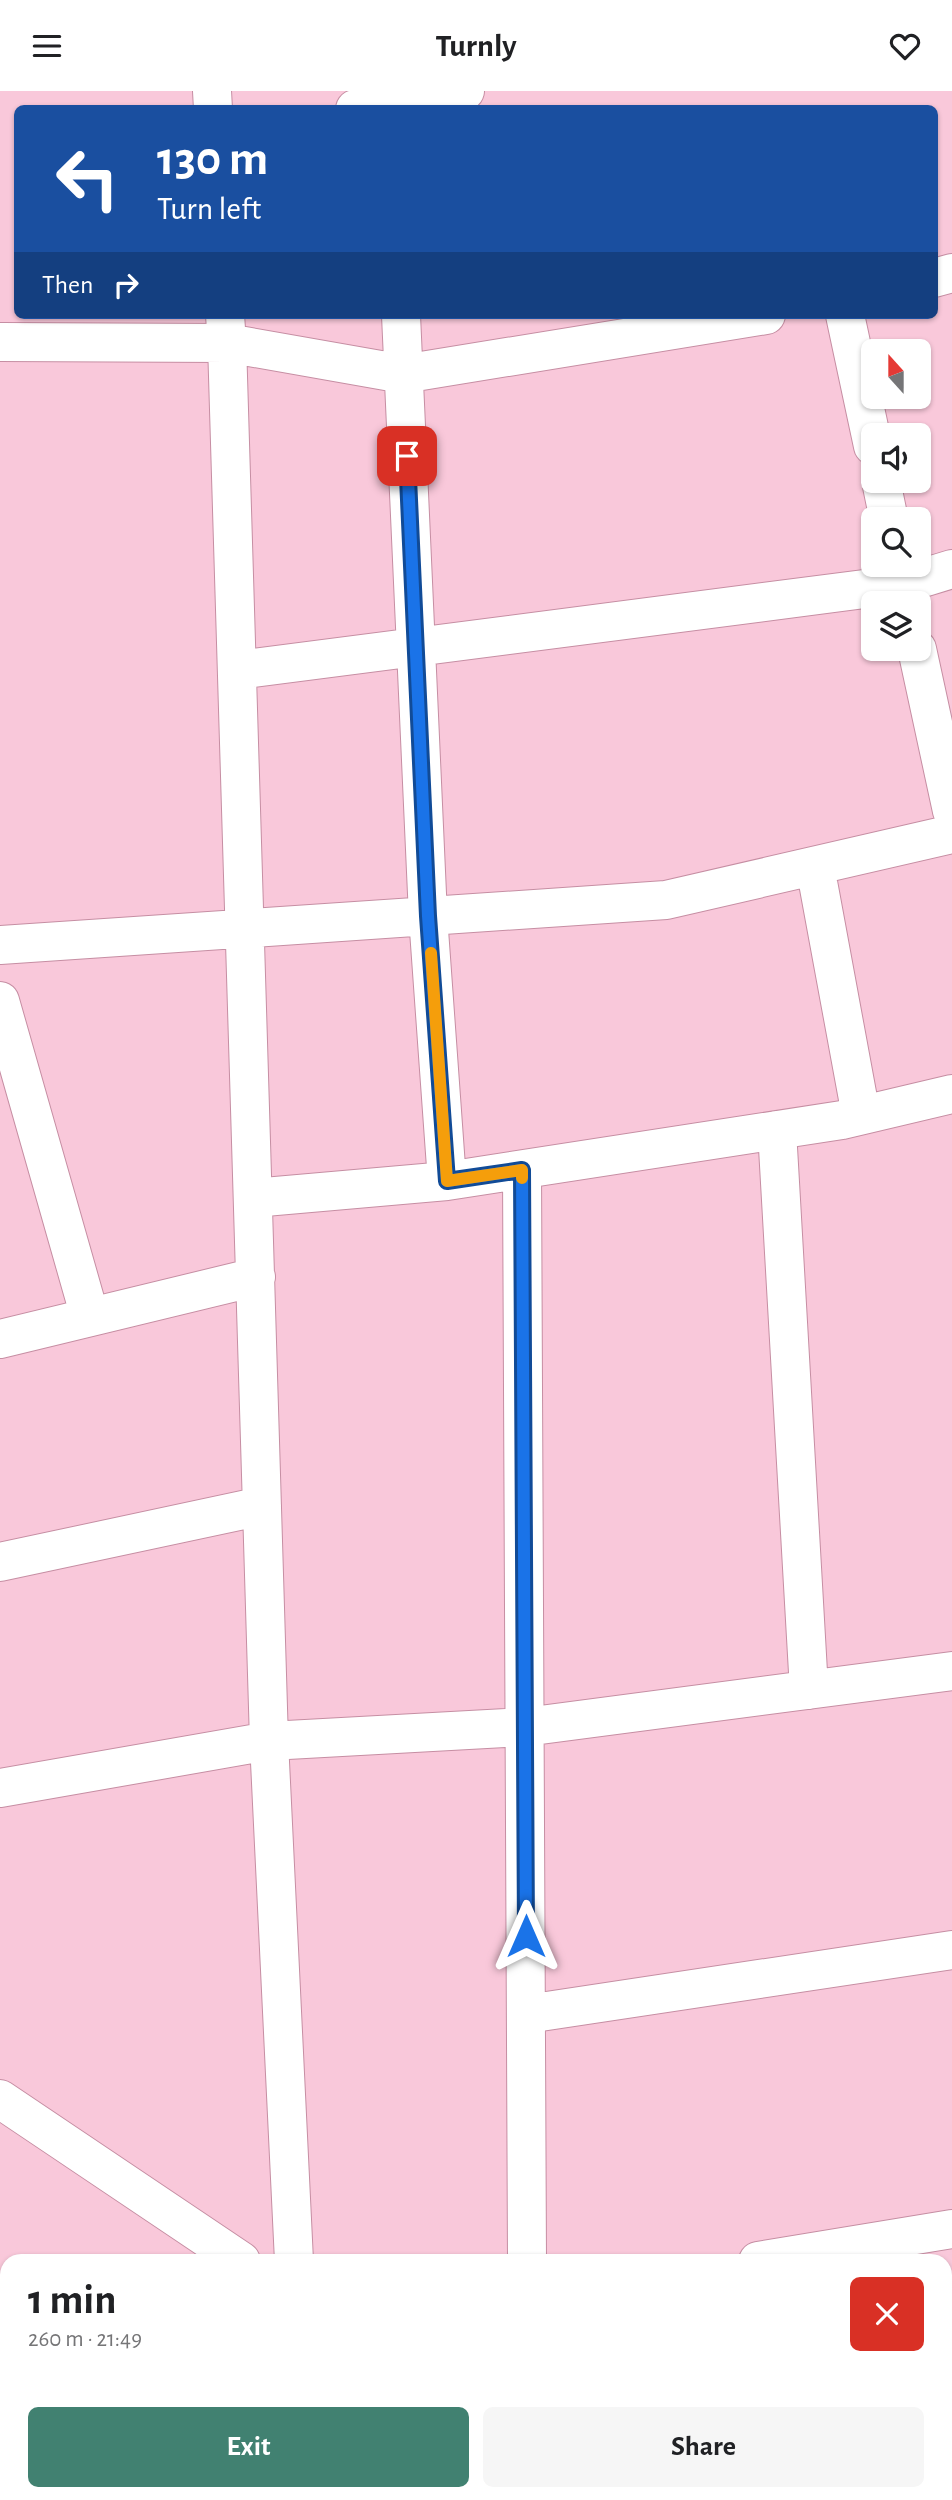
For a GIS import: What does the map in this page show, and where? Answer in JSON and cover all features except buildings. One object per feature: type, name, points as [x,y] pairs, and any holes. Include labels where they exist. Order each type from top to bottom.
[{"type":"street","points":[[375,105],[464,91]]},
{"type":"street","points":[[401,319],[428,916],[447,1181]]},
{"type":"street","points":[[0,342],[226,329],[403,374],[741,319]]},
{"type":"street","points":[[846,319],[868,423]]},
{"type":"street","points":[[226,329],[269,1741],[294,2254]]},
{"type":"street","points":[[238,670],[903,584],[952,569]]},
{"type":"street","points":[[920,661],[952,811]]},
{"type":"street","points":[[0,945],[666,900],[952,834]]},
{"type":"street","points":[[815,866],[861,1115]]},
{"type":"street","points":[[0,1001],[90,1317]]},
{"type":"street","points":[[253,1198],[447,1181],[522,1170],[777,1131],[952,1094]]},
{"type":"street","points":[[777,1131],[809,1690]]},
{"type":"street","points":[[522,1170],[527,2254]]},
{"type":"street","points":[[0,1339],[256,1277]]},
{"type":"street","points":[[0,1562],[262,1506]]},
{"type":"street","points":[[0,1788],[269,1741],[525,1727],[952,1671]]},
{"type":"street","points":[[527,2014],[952,1949]]},
{"type":"street","points":[[0,2099],[232,2254]]},
{"type":"street","points":[[800,2254],[952,2229]]},
{"type":"slow traffic","points":[[431,953],[447,1181],[522,1170],[522,1178]]},
{"type":"route","points":[[407,456],[428,916],[447,1181],[522,1170],[526,1936]]}]
